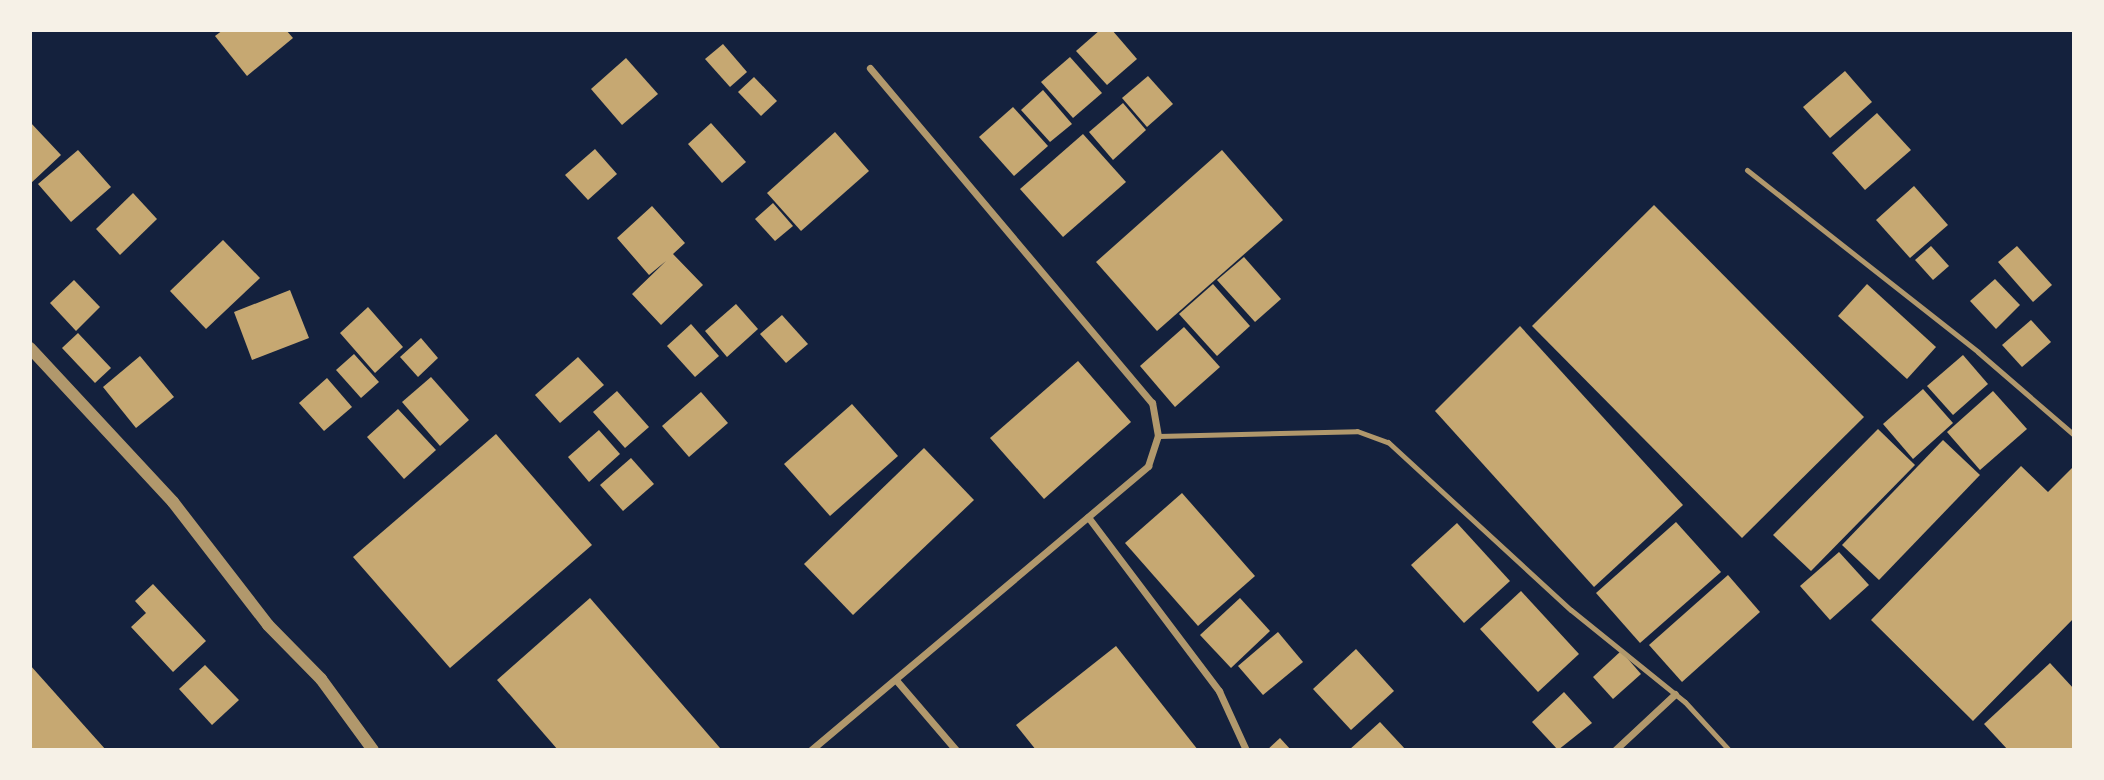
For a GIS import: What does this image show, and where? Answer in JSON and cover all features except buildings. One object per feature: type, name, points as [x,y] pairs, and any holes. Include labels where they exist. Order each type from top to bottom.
[{"type":"street","points":[[811,750],[1148,466],[1158,436],[1152,403],[870,68]]},
{"type":"street","points":[[30,348],[173,502],[268,625],[321,679],[373,750]]},
{"type":"street","points":[[1088,517],[1219,691],[1246,750]]},
{"type":"street","points":[[896,680],[956,750]]},
{"type":"street","points":[[1615,750],[1675,694]]},
{"type":"lane","points":[[1747,170],[1978,352],[2074,435]]},
{"type":"lane","points":[[1158,436],[1357,431],[1388,442],[1571,610],[1675,694],[1729,750]]}]
